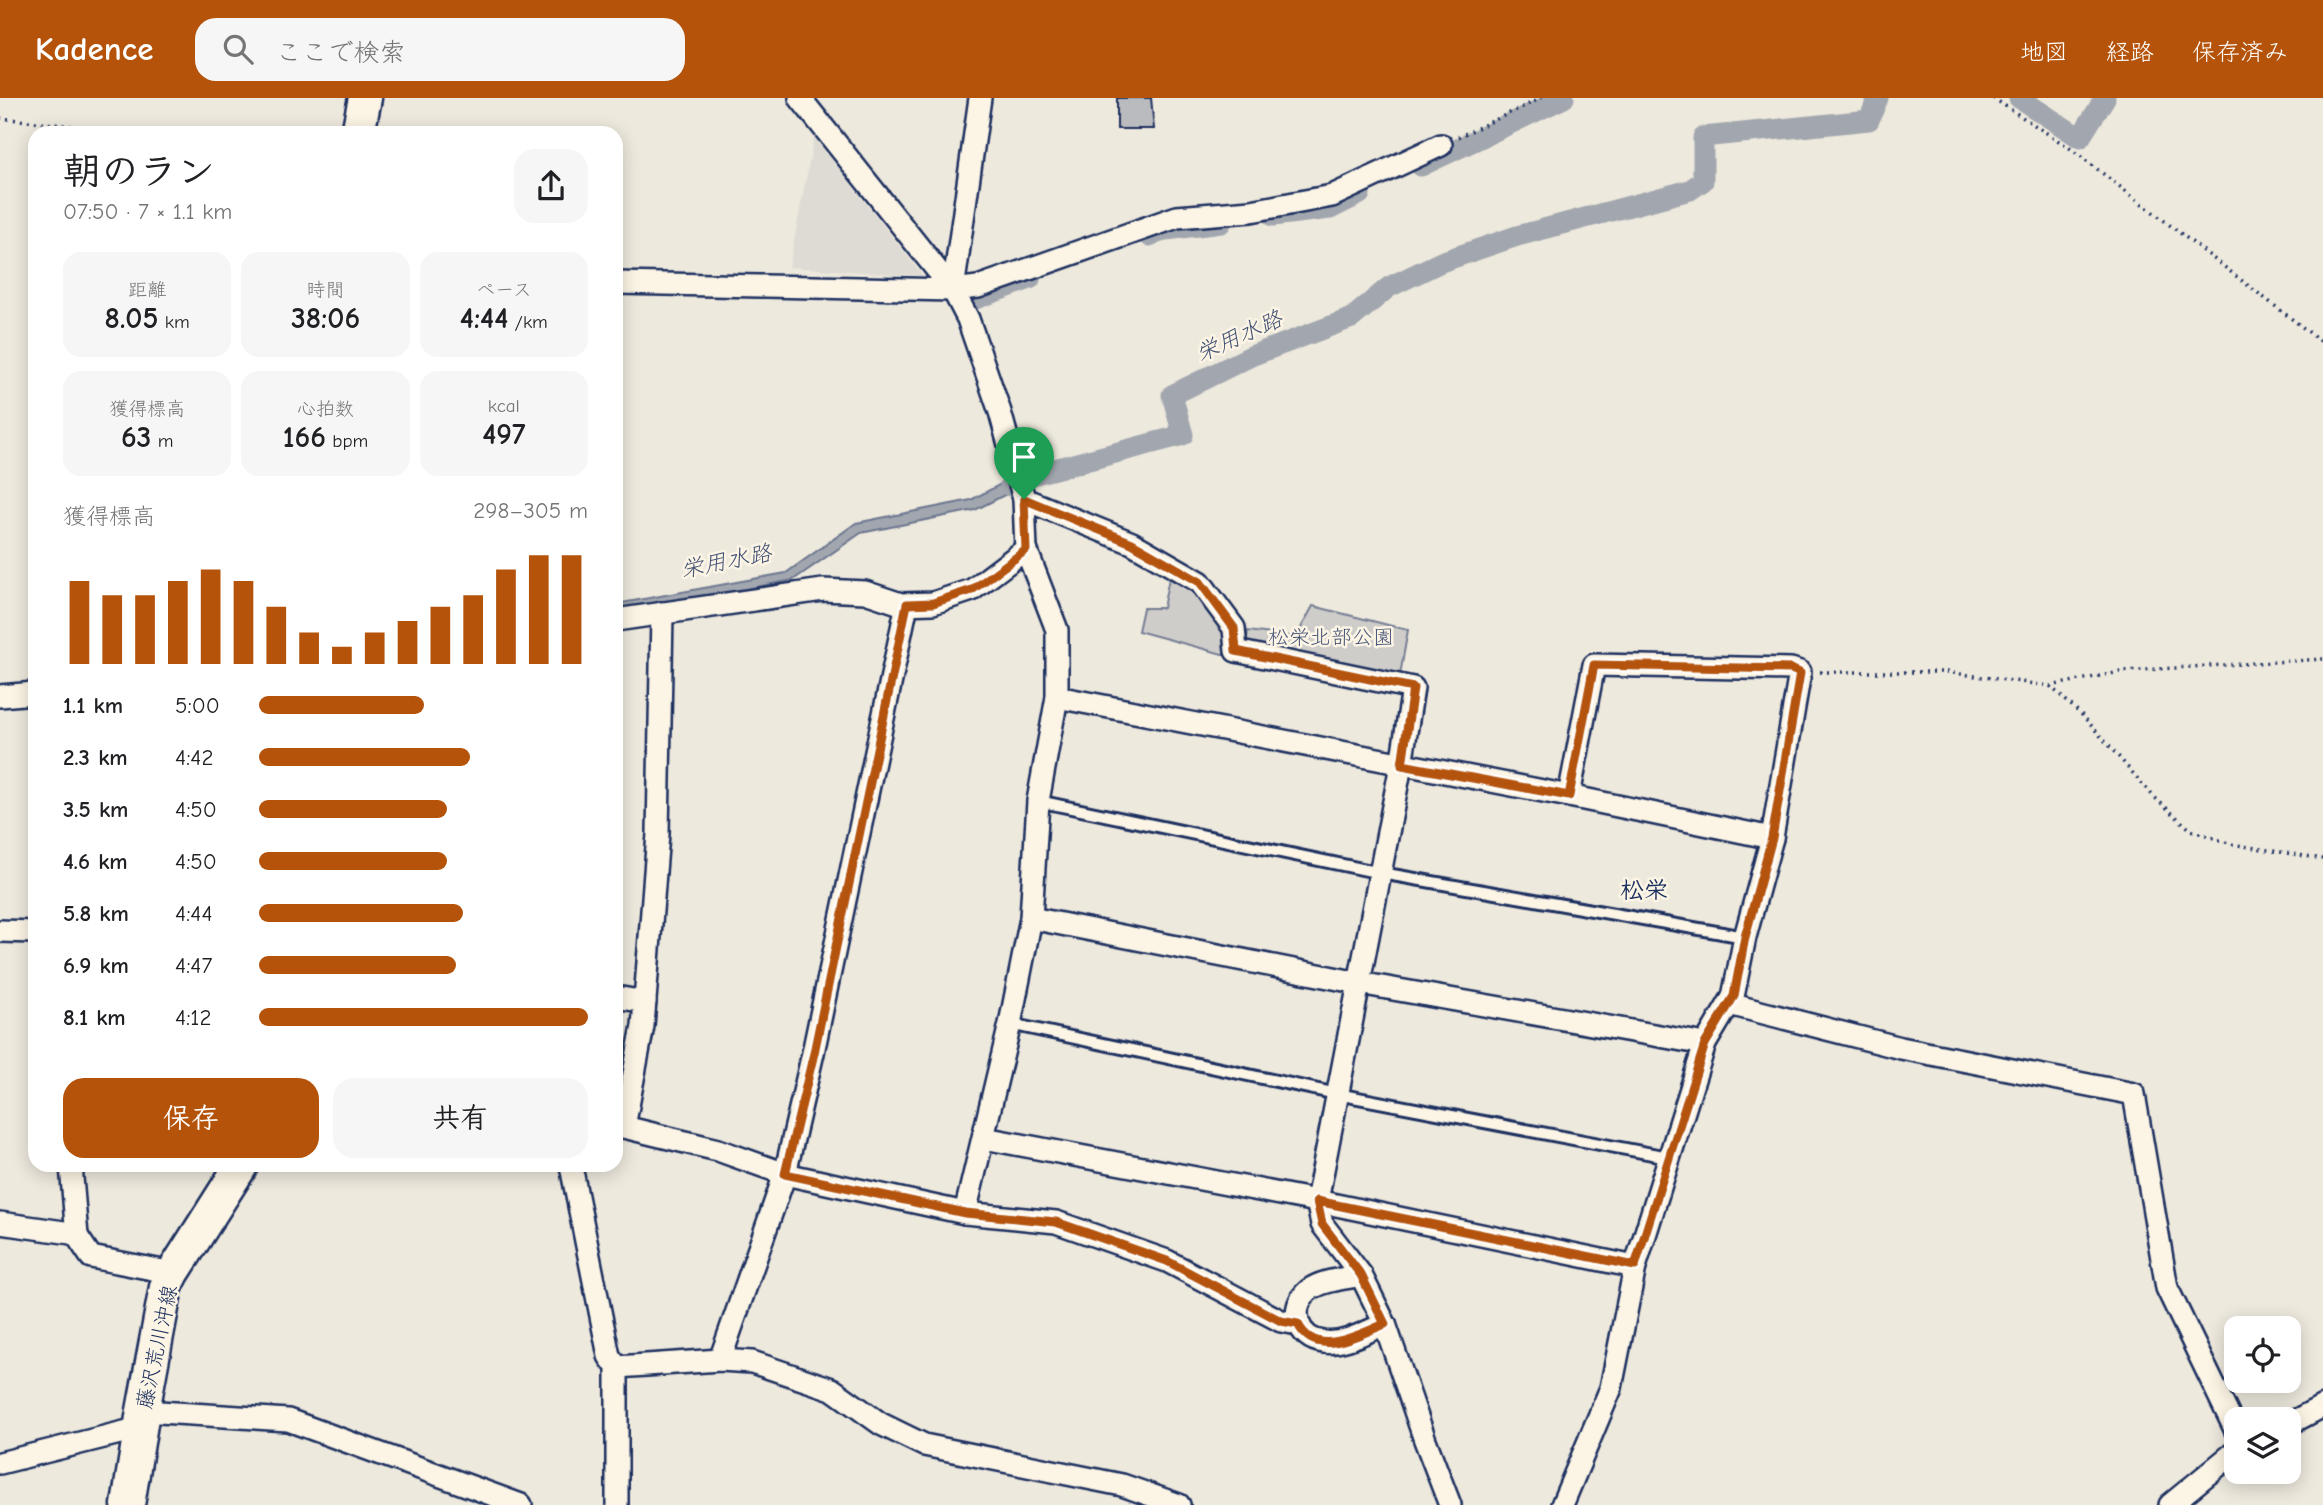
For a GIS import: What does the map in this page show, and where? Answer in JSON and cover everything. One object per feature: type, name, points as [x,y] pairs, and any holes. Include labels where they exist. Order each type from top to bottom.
[{"type":"main road","points":[[359,126],[365,98]]},
{"type":"main road","name":"藤沢荒川沖線","points":[[128,1505],[166,1287],[237,1172]]},
{"type":"street","points":[[800,98],[953,290],[968,319],[1000,412],[1024,499],[1026,550],[1057,631],[1057,697],[1038,801],[1031,918],[1010,1024],[965,1213]]},
{"type":"street","points":[[953,290],[981,98]]},
{"type":"street","points":[[623,283],[953,290],[978,287],[1177,217],[1251,211],[1332,196],[1441,145]]},
{"type":"street","points":[[1024,499],[1132,543],[1200,582],[1234,628],[1236,651],[1413,688],[1402,765],[1317,1201],[1322,1224],[1361,1275],[1385,1324],[1424,1440],[1450,1505]]},
{"type":"street","points":[[623,619],[823,590],[865,592],[901,604],[933,603],[972,590],[1026,550]]},
{"type":"street","points":[[720,1360],[785,1174],[814,1053],[907,604]]},
{"type":"street","points":[[623,1114],[643,1026],[645,1002],[658,834],[662,613]]},
{"type":"street","points":[[1562,1505],[1611,1388],[1635,1266],[1705,1044],[1734,996],[1745,937],[1772,838],[1800,673],[1791,669],[1594,665],[1569,796]]},
{"type":"street","points":[[0,696],[28,694]]},
{"type":"street","points":[[1057,697],[1772,838]]},
{"type":"street","points":[[1031,918],[1359,983],[1705,1044]]},
{"type":"street","points":[[0,931],[28,932]]},
{"type":"street","points":[[623,999],[645,1002]]},
{"type":"street","points":[[1729,1004],[1901,1048],[2134,1094],[2167,1288],[2224,1407]]},
{"type":"street","points":[[623,1128],[718,1150],[785,1174],[965,1213],[1056,1222],[1167,1261],[1281,1321],[1298,1324]]},
{"type":"street","points":[[984,1138],[1317,1201],[1635,1266]]},
{"type":"street","points":[[72,1172],[77,1236],[91,1257],[173,1273]]},
{"type":"street","points":[[572,1172],[608,1356],[617,1367],[617,1505]]},
{"type":"street","points":[[0,1223],[62,1230],[77,1236]]},
{"type":"street","points":[[1361,1275],[1317,1285],[1306,1292],[1297,1312],[1298,1324],[1303,1334],[1324,1342],[1338,1342],[1385,1324]]},
{"type":"street","points":[[617,1367],[720,1360],[752,1362],[832,1389],[881,1424],[925,1445],[1122,1485],[1179,1505]]},
{"type":"street","points":[[2301,1418],[2323,1406]]},
{"type":"street","points":[[0,1463],[141,1419],[288,1420],[521,1505]]},
{"type":"street","points":[[2170,1505],[2224,1461]]},
{"type":"lane","points":[[1038,801],[1381,873],[1745,937]]},
{"type":"lane","points":[[1010,1024],[1337,1094],[1668,1157]]},
{"type":"path","points":[[1441,145],[1542,98]]},
{"type":"path","points":[[1993,98],[2071,149],[2323,342]]},
{"type":"path","points":[[0,118],[72,126]]},
{"type":"path","points":[[1800,673],[1946,672],[2050,686],[2125,671],[2323,659]]},
{"type":"path","points":[[2050,686],[2083,716],[2152,795],[2191,830],[2231,844],[2323,859]]},
{"type":"shaded area","points":[[814,137],[923,276],[789,267]]},
{"type":"shaded area","points":[[1031,468],[1034,480],[975,510],[861,533],[793,580],[623,612],[623,603],[786,573],[856,523],[971,500]]},
{"type":"green space","name":"松栄北部公園","points":[[1169,578],[1198,591],[1227,632],[1226,655],[1138,631],[1143,608],[1163,608]]},
{"type":"green space","name":"松栄北部公園","points":[[1313,606],[1408,630],[1400,675],[1246,647],[1248,631],[1296,637]]},
{"type":"building","points":[[1117,98],[1151,98],[1154,129],[1117,129]]},
{"type":"waterway","points":[[1421,166],[1564,98]]},
{"type":"waterway","name":"栄用水路","points":[[1010,486],[1032,475],[1183,435],[1172,395],[1251,356],[1352,318],[1389,287],[1441,262],[1517,236],[1690,190],[1703,181],[1703,137],[1869,120],[1878,98]]},
{"type":"waterway","name":"栄用水路","points":[[2019,98],[2080,138],[2105,98]]},
{"type":"waterway","points":[[1273,216],[1330,209],[1360,194]]},
{"type":"waterway","points":[[1149,236],[1166,230],[1221,223]]},
{"type":"waterway","points":[[973,300],[1030,279]]},
{"type":"district","name":"松栄","points":[[1644,890]]},
{"type":"route","points":[[1024,499],[1132,543],[1200,582],[1234,628],[1236,651],[1413,688],[1402,765],[1569,796],[1594,665],[1791,669],[1800,673],[1772,838],[1745,937],[1734,996],[1705,1044],[1635,1266],[1317,1201],[1322,1224],[1361,1275],[1385,1324],[1338,1342],[1324,1342],[1303,1334],[1298,1324],[1281,1321],[1167,1261],[1056,1222],[965,1213],[785,1174],[814,1053],[907,604],[933,603],[972,590],[1026,550],[1024,499]]}]
